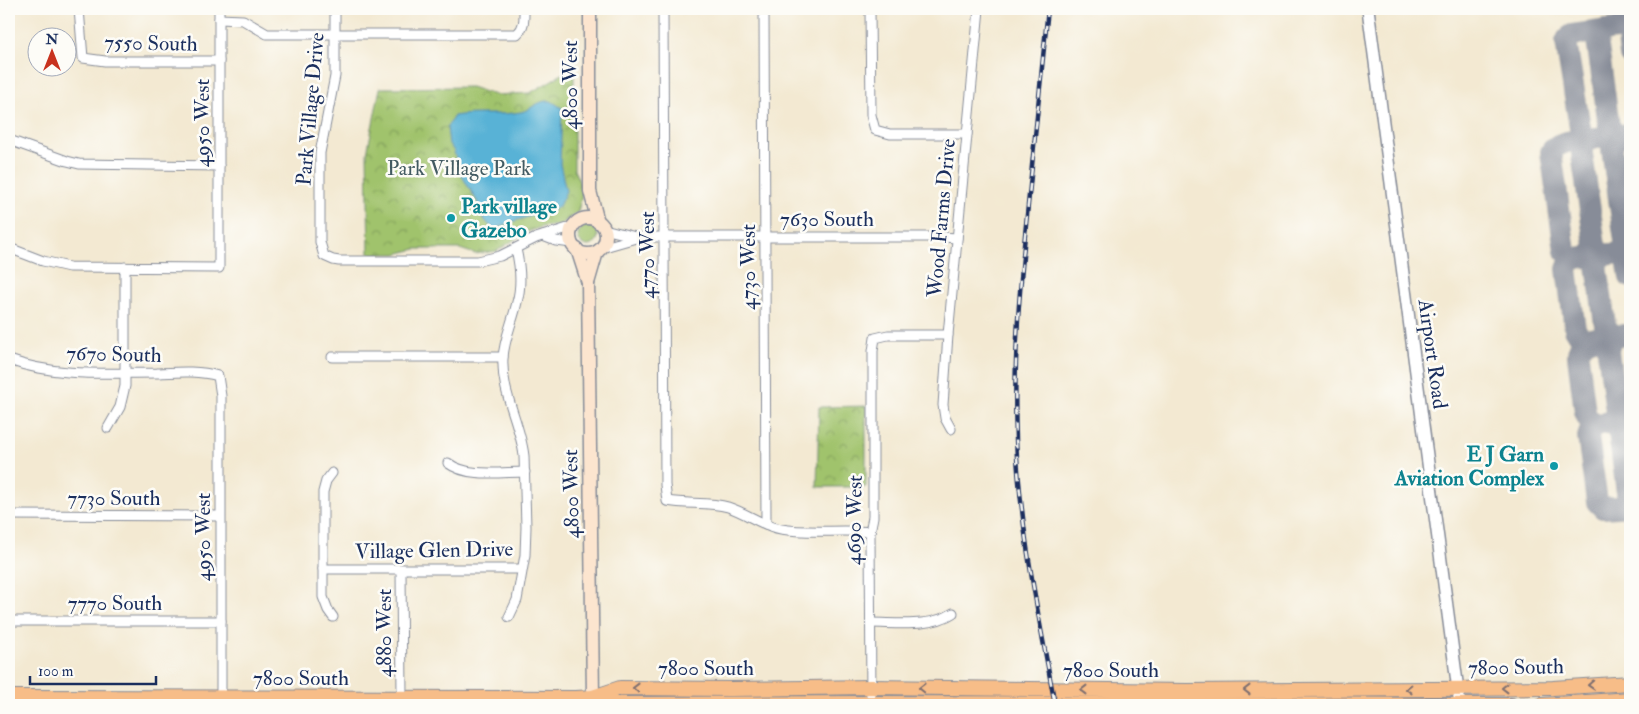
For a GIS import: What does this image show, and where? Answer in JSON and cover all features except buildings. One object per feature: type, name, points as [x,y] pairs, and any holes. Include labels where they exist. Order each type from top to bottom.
[{"type":"main road","name":"4800 West","points":[[590,9],[590,190],[606,238],[599,250],[588,283],[593,701]]},
{"type":"main road","name":"4800 West","points":[[588,283],[571,233],[577,224],[590,190]]},
{"type":"main road","points":[[577,224],[590,219],[602,225]]},
{"type":"main road","points":[[574,246],[587,254],[599,250]]},
{"type":"main road","name":"7800 South","points":[[593,701],[620,688],[871,687],[1178,690],[1552,688],[1630,683]]},
{"type":"main road","name":"7800 South","points":[[9,697],[402,698],[593,701],[614,704],[1511,705]]},
{"type":"main road","name":"7800 South","points":[[1542,705],[1630,699]]},
{"type":"street","name":"7550 South","points":[[79,9],[83,58],[105,61],[219,61]]},
{"type":"street","name":"4950 West","points":[[124,267],[219,268],[219,9]]},
{"type":"street","name":"Park Village Drive","points":[[335,9],[336,34],[333,91],[322,135],[320,153],[320,242],[324,256],[339,261],[478,260],[500,256],[543,236],[577,224]]},
{"type":"street","points":[[219,19],[242,20],[266,34],[517,34],[522,30],[524,9]]},
{"type":"street","name":"4770 West","points":[[663,9],[665,485],[667,501],[682,504],[727,506],[766,524]]},
{"type":"street","name":"4730 West","points":[[764,9],[766,524]]},
{"type":"street","points":[[870,9],[871,115],[875,130],[890,134],[967,134]]},
{"type":"street","name":"Wood Farms Drive","points":[[951,429],[943,405],[979,9]]},
{"type":"street","name":"Airport Road","points":[[1368,9],[1460,705]]},
{"type":"street","points":[[9,140],[79,164],[220,166]]},
{"type":"street","name":"7630 South","points":[[602,225],[636,238]]},
{"type":"street","points":[[543,236],[574,246]]},
{"type":"street","name":"7630 South","points":[[599,250],[636,238],[664,237],[957,238]]},
{"type":"street","points":[[9,248],[69,267],[124,267],[125,386],[120,407],[108,428]]},
{"type":"street","name":"Village Glen Drive","points":[[323,569],[522,569],[526,543],[523,444],[504,386],[503,357],[518,300],[519,269],[516,249]]},
{"type":"street","name":"4690 West","points":[[871,703],[870,532],[873,507],[873,351],[875,338],[888,335],[948,335]]},
{"type":"street","points":[[332,357],[503,357]]},
{"type":"street","name":"7670 South","points":[[9,363],[52,371],[195,372],[218,376]]},
{"type":"street","name":"4950 West","points":[[218,376],[220,396],[221,698]]},
{"type":"street","points":[[448,462],[456,469],[469,472],[525,472]]},
{"type":"street","points":[[332,473],[326,481],[323,492],[323,569],[324,597],[328,610],[333,617]]},
{"type":"street","name":"7730 South","points":[[9,515],[220,516]]},
{"type":"street","points":[[766,524],[780,529],[870,532]]},
{"type":"street","name":"4880 West","points":[[401,569],[402,698]]},
{"type":"street","points":[[509,617],[518,600],[522,569]]},
{"type":"street","points":[[871,623],[930,623],[953,614]]},
{"type":"street","name":"7770 South","points":[[9,621],[221,621]]},
{"type":"green space","name":"Park Village Park","points":[[574,67],[574,170],[583,190],[578,212],[560,225],[541,227],[523,234],[497,251],[475,254],[460,249],[416,249],[396,254],[369,254],[367,153],[380,88],[471,87],[495,95],[530,93]]},
{"type":"green space","points":[[584,226],[592,226],[598,232],[598,240],[592,246],[584,246],[578,240],[578,232]]},
{"type":"green space","points":[[866,406],[866,487],[817,487],[819,407]]},
{"type":"water","points":[[546,101],[551,101],[562,108],[560,164],[566,191],[559,206],[552,211],[538,211],[531,216],[508,223],[494,230],[483,218],[477,201],[459,171],[454,151],[449,144],[447,127],[454,116],[521,112]]},
{"type":"taxiway","points":[[1630,27],[1572,35],[1566,42],[1581,134],[1589,139],[1630,134]]},
{"type":"taxiway","points":[[1630,29],[1628,37],[1630,55]]},
{"type":"taxiway","points":[[1604,30],[1598,35],[1597,40],[1609,126],[1614,133],[1620,136]]},
{"type":"taxiway","points":[[1620,136],[1613,142],[1612,150],[1625,241],[1630,248]]},
{"type":"taxiway","points":[[1589,139],[1582,146],[1582,154],[1595,245],[1598,251],[1606,255],[1600,258],[1597,265],[1605,325],[1610,333],[1617,336]]},
{"type":"taxiway","points":[[1589,139],[1563,143],[1551,152],[1565,251],[1575,258],[1630,252]]},
{"type":"taxiway","points":[[1630,256],[1628,264],[1630,277]]},
{"type":"taxiway","points":[[1575,258],[1567,269],[1575,329],[1580,337],[1591,340]]},
{"type":"taxiway","points":[[1625,335],[1589,340],[1579,349],[1578,356],[1585,412],[1588,419],[1598,424],[1630,420]]},
{"type":"taxiway","points":[[1617,336],[1610,342],[1608,351],[1616,411],[1619,416],[1627,420],[1621,426],[1619,432],[1627,493],[1630,500]]},
{"type":"taxiway","points":[[1598,424],[1591,428],[1588,437],[1597,502],[1603,508],[1630,506]]},
{"type":"railway","points":[[1048,9],[1020,293],[1016,351],[1015,410],[1018,473],[1026,540],[1055,705]]},
{"type":"place","name":"Park village Gazebo","points":[[451,218]]},
{"type":"place","name":"E J Garn Aviation Complex","points":[[1554,466]]}]
